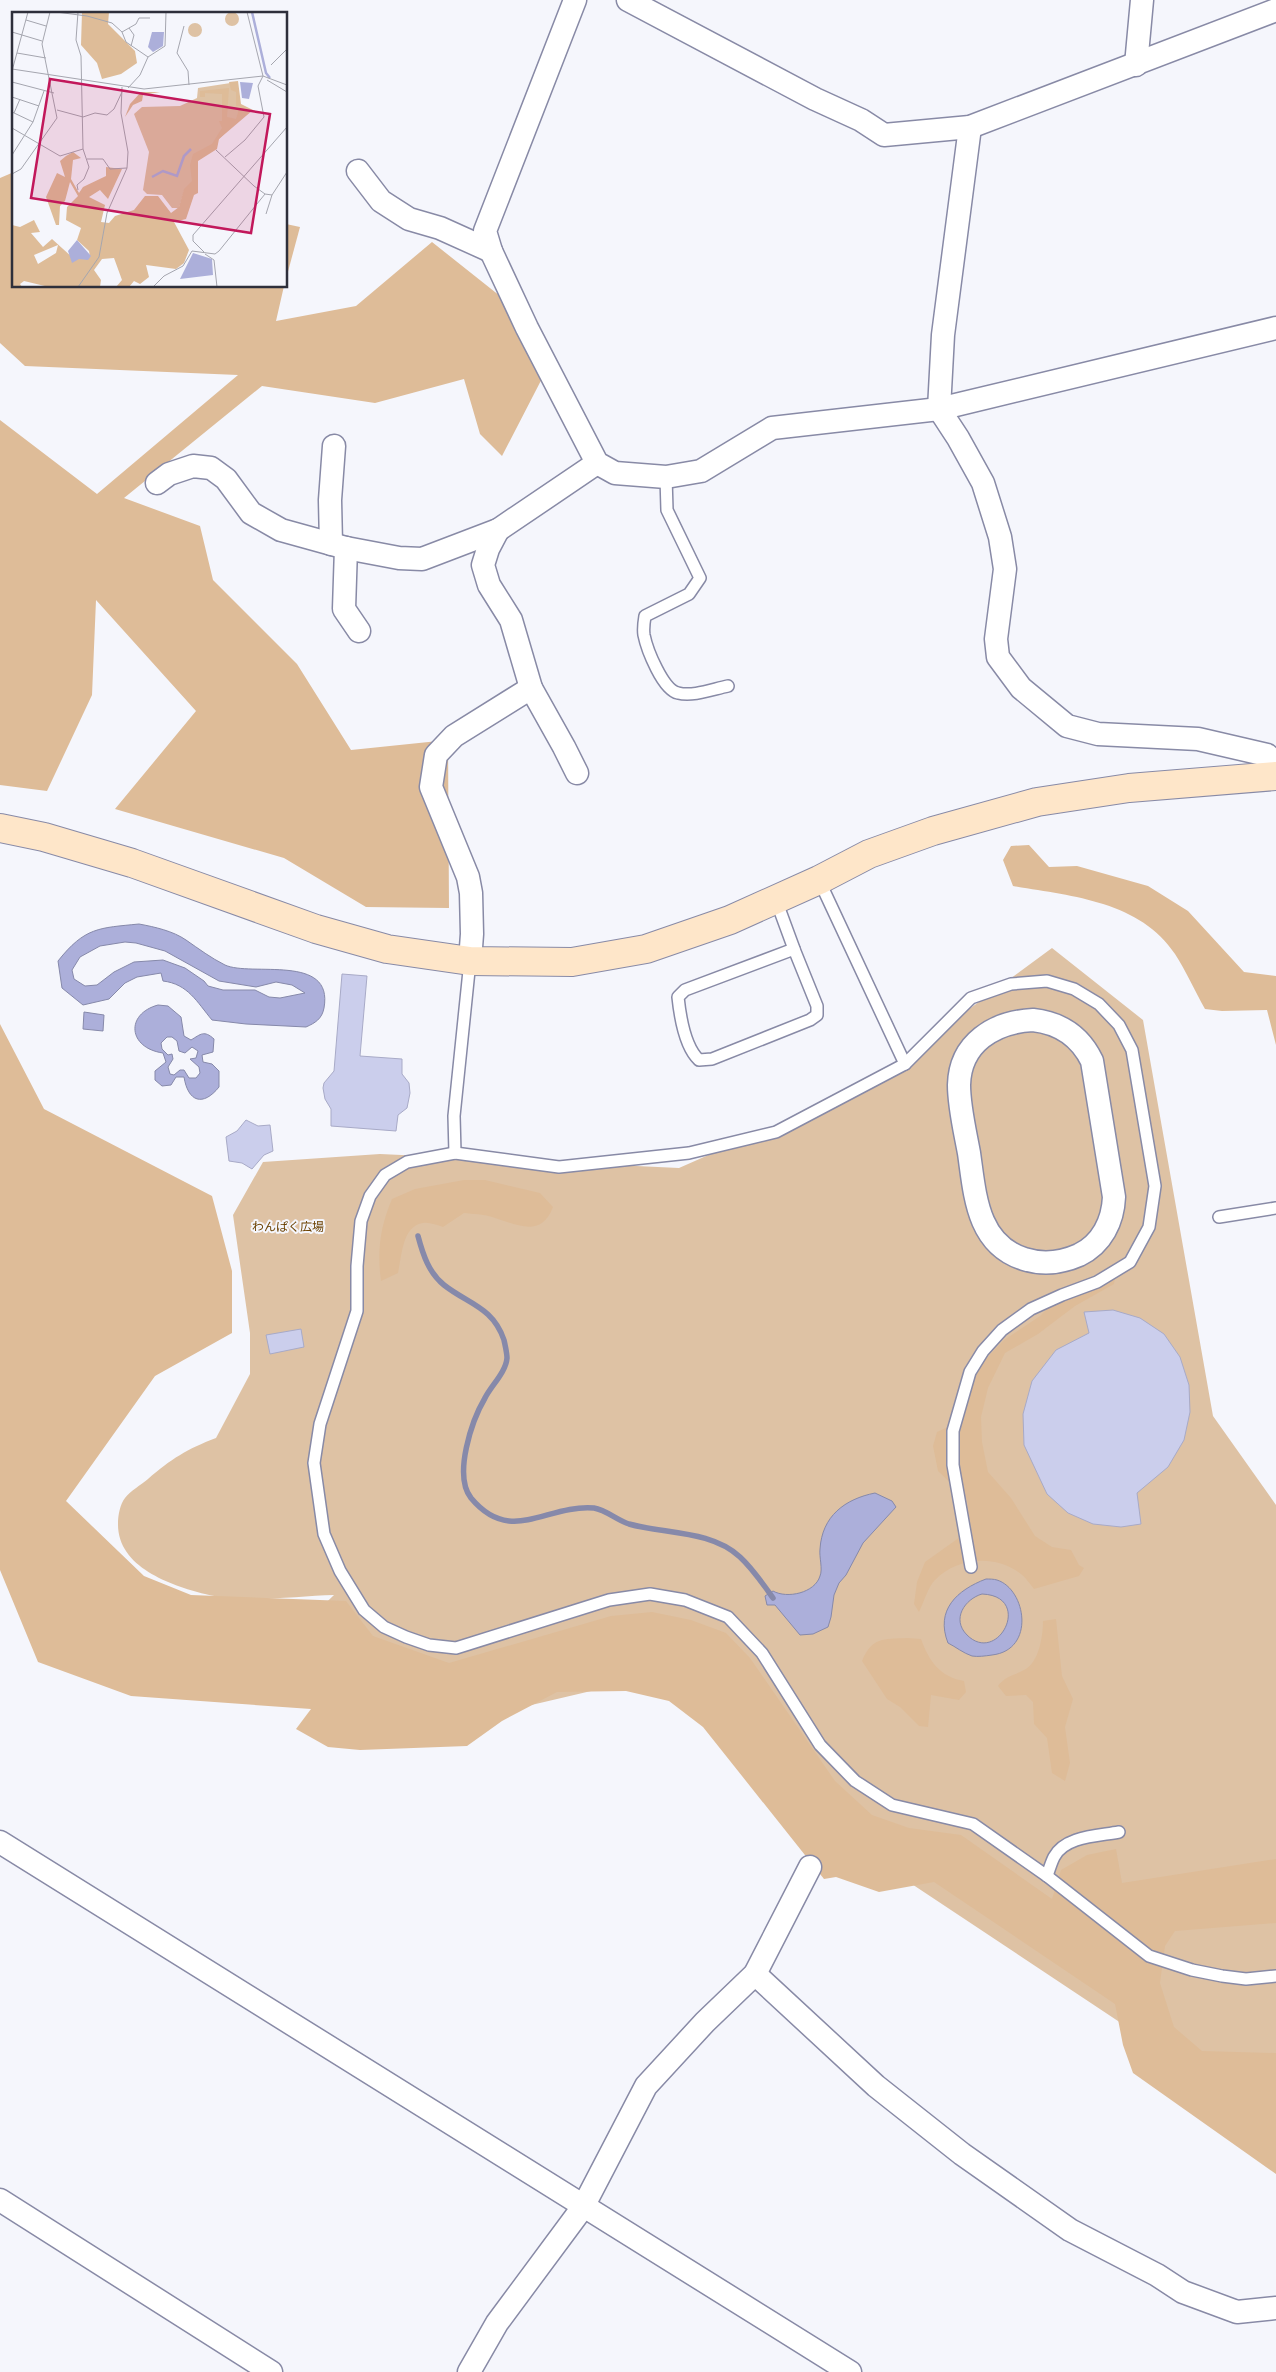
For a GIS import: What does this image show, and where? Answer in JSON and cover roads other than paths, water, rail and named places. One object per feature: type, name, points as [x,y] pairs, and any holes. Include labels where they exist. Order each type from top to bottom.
[{"type":"street","points":[[575,0],[485,231],[491,251],[527,328],[597,463],[615,473],[666,477],[701,471],[772,428],[939,409],[1276,328]]},
{"type":"street","points":[[628,0],[815,99],[861,120],[884,135],[970,127],[1276,10]]},
{"type":"street","points":[[1136,65],[1142,0]]},
{"type":"street","points":[[0,828],[44,837],[132,863],[316,929],[387,949],[470,961],[572,962],[646,949],[730,920],[819,880],[869,854],[933,831],[1037,802],[1129,788],[1273,777],[1268,755],[1198,739],[1098,734],[1067,726],[1021,688],[998,657],[996,639],[1005,569],[1000,536],[983,483],[958,438],[939,409],[943,336],[970,127]]},
{"type":"street","points":[[358,171],[381,201],[409,219],[440,228],[491,251]]},
{"type":"street","points":[[334,446],[330,500],[338,546],[344,609],[359,631]]},
{"type":"street","points":[[157,483],[169,474],[193,466],[211,468],[226,479],[251,513],[281,530],[338,546],[399,558],[422,560],[498,530],[597,463]]},
{"type":"street","points":[[498,530],[488,548],[483,565],[488,585],[510,620],[531,688],[577,773]]},
{"type":"street","points":[[470,961],[472,893],[468,877],[431,787],[436,755],[454,736],[531,688]]},
{"type":"street","points":[[1016,1021],[1048,1022],[1076,1038],[1086,1048],[1095,1076],[1113,1186],[1114,1208],[1106,1230],[1089,1249],[1067,1260],[1046,1263],[1013,1255],[994,1242],[987,1232],[977,1203],[959,1084],[966,1060],[975,1043],[999,1026],[1016,1021]]},
{"type":"street","points":[[0,1842],[850,2372]]},
{"type":"street","points":[[469,2372],[496,2323],[583,2207],[646,2086],[705,2022],[754,1974],[810,1867]]},
{"type":"street","points":[[754,1974],[876,2086],[962,2154],[1070,2230],[1157,2275],[1183,2292],[1219,2306],[1237,2312],[1276,2308]]},
{"type":"street","points":[[0,2200],[271,2372]]},
{"type":"lane","points":[[666,477],[667,510],[700,578],[689,594],[646,616],[644,634],[650,654],[666,684],[672,691],[690,693],[728,686]]},
{"type":"lane","points":[[819,880],[905,1064]]},
{"type":"lane","points":[[776,899],[817,1006],[817,1015],[810,1020],[712,1059],[699,1060],[692,1053],[679,1008],[678,997],[685,990],[794,950]]},
{"type":"lane","points":[[455,1153],[454,1116],[470,961]]},
{"type":"lane","points":[[972,1567],[954,1472],[953,1439],[959,1402],[970,1372],[983,1351],[1002,1330],[1031,1309],[1062,1294],[1097,1282],[1130,1262],[1149,1227],[1155,1186],[1132,1050],[1119,1025],[1099,1004],[1074,989],[1048,981],[1011,984],[971,998],[905,1064],[776,1132],[689,1153],[559,1167],[455,1153],[408,1162],[385,1175],[370,1196],[361,1221],[357,1266],[357,1311],[320,1424],[314,1463],[324,1534],[340,1571],[364,1610],[384,1627],[406,1637],[429,1645],[456,1648],[609,1600],[650,1594],[685,1600],[728,1617],[762,1653],[820,1745],[855,1781],[892,1805],[973,1824],[1047,1876],[1149,1956],[1192,1970],[1222,1976],[1246,1979],[1276,1976]]},
{"type":"lane","points":[[1219,1217],[1276,1208]]},
{"type":"lane","points":[[1047,1876],[1054,1856],[1066,1845],[1078,1839],[1119,1832]]},
{"type":"water","points":[[139,924],[170,932],[225,965],[237,968],[288,970],[304,973],[316,980],[324,991],[322,1015],[306,1027],[212,1020],[186,990],[163,981],[161,973],[137,977],[125,983],[109,999],[83,1005],[62,988],[58,961],[76,941],[85,935],[103,928]],"holes":[[[125,942],[165,951],[219,981],[256,987],[276,982],[292,985],[305,993],[280,998],[269,997],[255,990],[223,990],[208,986],[185,968],[163,960],[134,962],[114,972],[97,985],[85,986],[74,979],[72,970],[80,957],[100,946]]]},
{"type":"water","points":[[158,1005],[168,1006],[181,1017],[184,1036],[191,1040],[205,1034],[214,1039],[213,1052],[202,1055],[203,1062],[212,1064],[219,1071],[219,1087],[213,1093],[202,1099],[197,1099],[189,1092],[184,1077],[176,1077],[171,1085],[162,1086],[155,1080],[155,1071],[166,1062],[163,1053],[151,1050],[143,1045],[137,1038],[135,1030],[140,1016],[147,1009]],"holes":[[[167,1037],[172,1037],[177,1041],[179,1051],[185,1053],[192,1047],[198,1051],[196,1058],[190,1059],[199,1067],[200,1073],[196,1078],[189,1078],[184,1070],[180,1070],[174,1075],[170,1074],[168,1067],[173,1059],[172,1054],[168,1055],[162,1049],[161,1043]]]},
{"type":"water","points":[[84,1012],[104,1015],[103,1031],[83,1029]]},
{"type":"water","points":[[875,1493],[892,1501],[896,1507],[863,1543],[846,1575],[839,1583],[834,1595],[828,1627],[813,1634],[800,1635],[775,1605],[767,1605],[765,1596],[773,1591],[786,1594],[800,1593],[813,1587],[821,1573],[820,1552],[822,1537],[830,1518],[854,1500]]},
{"type":"water","points":[[986,1579],[997,1580],[1007,1586],[1015,1595],[1020,1606],[1021,1631],[1015,1642],[1006,1651],[992,1655],[972,1656],[948,1643],[944,1621],[947,1611],[958,1595]],"holes":[[[982,1594],[998,1598],[1006,1606],[1008,1616],[1006,1627],[999,1636],[990,1642],[979,1642],[967,1635],[962,1629],[960,1616],[970,1600]]]},
{"type":"waterway","points":[[418,1236],[424,1257],[434,1275],[444,1285],[487,1313],[499,1329],[504,1340],[506,1363],[480,1408],[466,1448],[464,1476],[466,1488],[471,1498],[486,1512],[500,1519],[530,1520],[577,1508],[594,1508],[629,1524],[701,1537],[728,1548],[740,1557],[754,1572],[773,1598]]},
{"type":"park label","name":"わんぱく広場","points":[[288,1227]]}]
